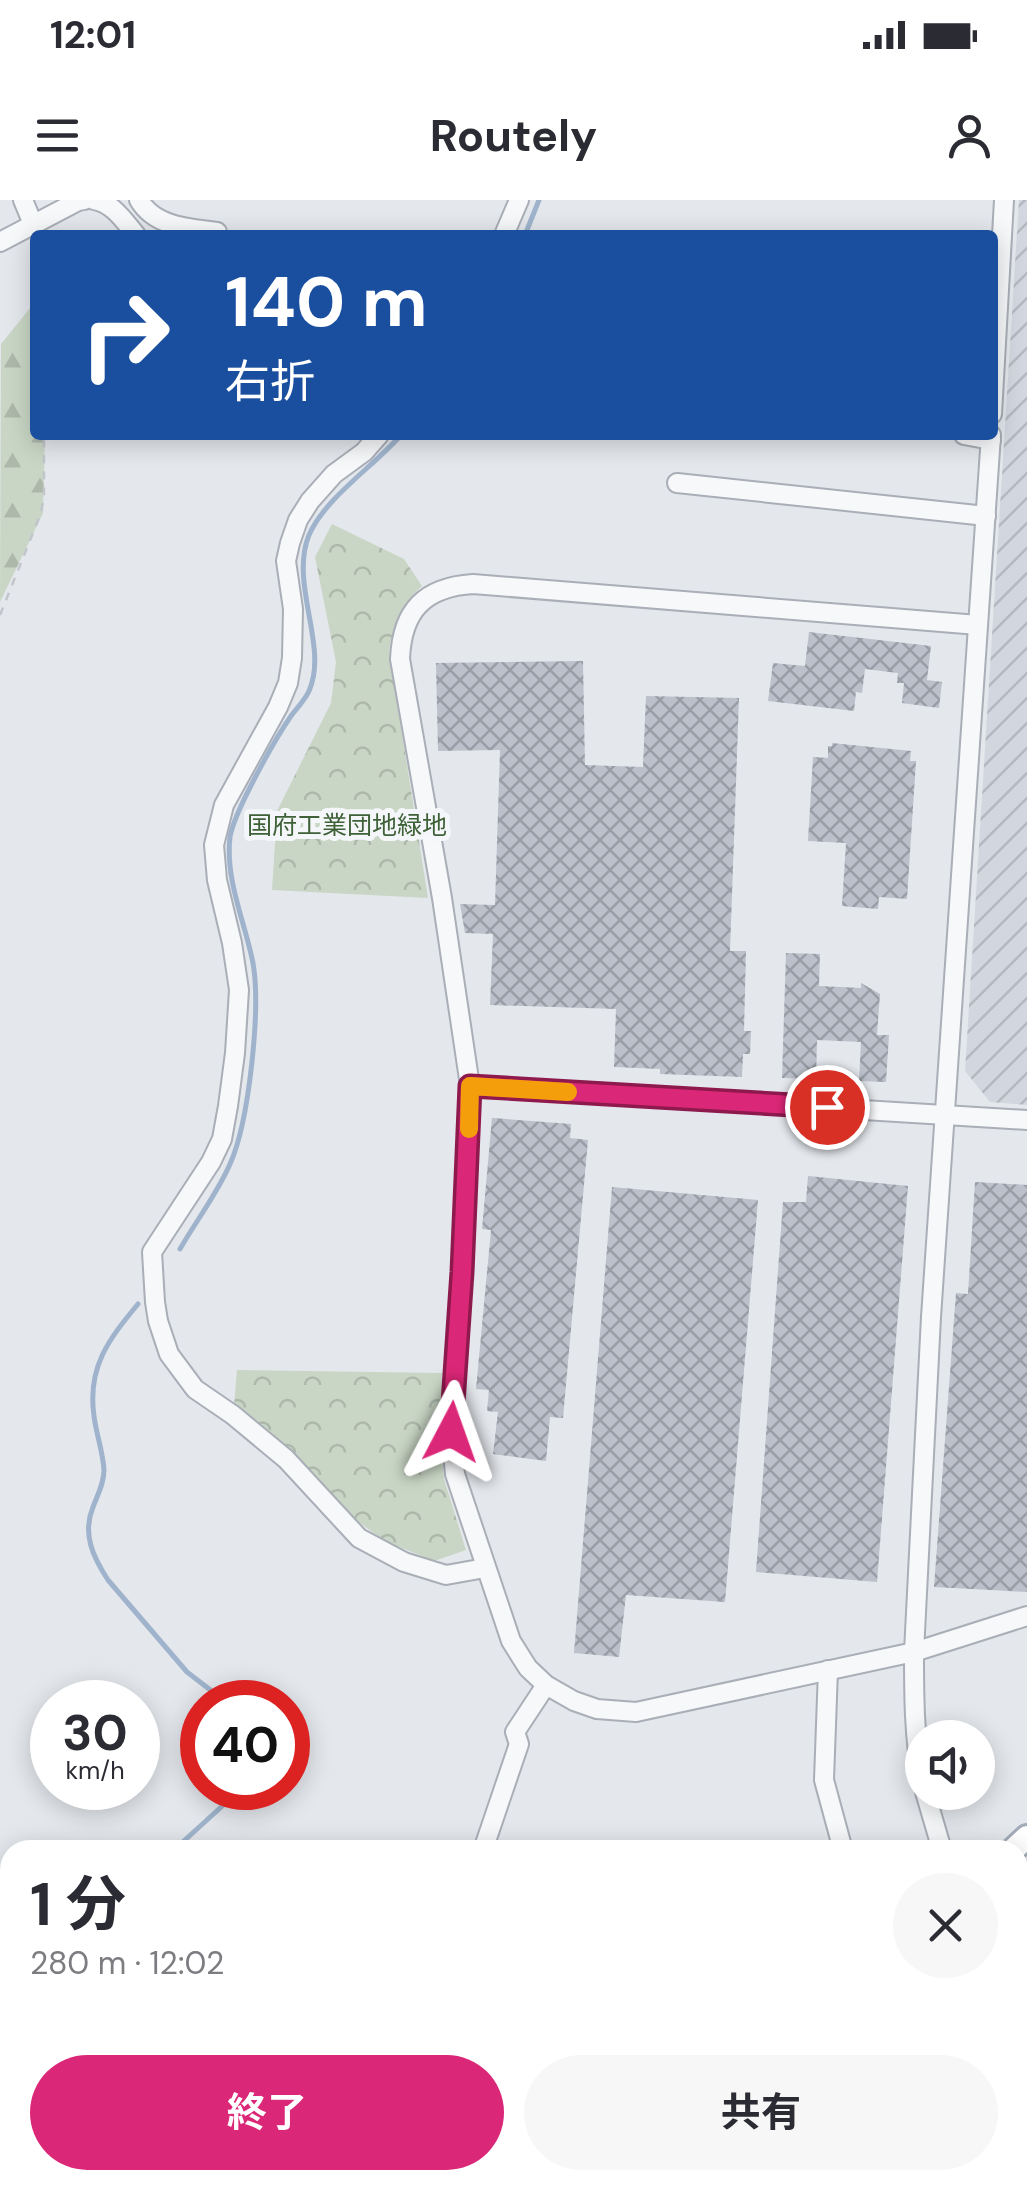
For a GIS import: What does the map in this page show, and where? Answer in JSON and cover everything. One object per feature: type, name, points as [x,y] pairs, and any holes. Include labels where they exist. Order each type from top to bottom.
[{"type":"street","points":[[23,200],[33,224]]},
{"type":"street","points":[[0,242],[84,200]]},
{"type":"street","points":[[94,200],[115,210],[132,230]]},
{"type":"street","points":[[139,200],[152,216],[162,221],[200,230]]},
{"type":"street","points":[[506,230],[519,200]]},
{"type":"street","points":[[998,307],[1004,200]]},
{"type":"street","points":[[375,440],[334,474],[310,501],[290,543],[286,561],[293,625],[288,683],[224,805],[214,846],[239,990],[228,1106],[222,1138],[212,1162],[152,1252],[155,1302],[169,1354],[195,1388],[286,1459],[359,1538],[404,1562],[446,1575],[485,1568]]},
{"type":"street","points":[[915,1720],[914,1652],[931,1317],[991,440]]},
{"type":"street","points":[[677,483],[986,516]]},
{"type":"street","points":[[978,625],[453,585],[438,589],[416,608],[407,622],[400,658],[470,1086],[451,1432],[455,1474],[511,1641],[542,1692],[597,1708],[636,1712],[914,1652],[1027,1616]]},
{"type":"street","points":[[470,1086],[1027,1120]]},
{"type":"street","points":[[828,1670],[824,1780],[840,1840]]},
{"type":"street","points":[[487,1840],[519,1744],[515,1732],[542,1692]]},
{"type":"street","points":[[931,1810],[939,1840]]},
{"type":"path","points":[[0,615],[41,513],[44,440]]},
{"type":"shaded area","points":[[1019,200],[1027,200],[1027,1105],[990,1102],[965,1071]]},
{"type":"green space","points":[[30,308],[30,440],[45,440],[43,513],[0,602],[1,344]]},
{"type":"green space","name":"国府工業団地緑地","points":[[332,524],[404,559],[422,586],[399,615],[389,651],[428,898],[272,890],[277,811],[331,703],[336,662],[315,557]]},
{"type":"green space","points":[[237,1370],[442,1373],[440,1434],[444,1479],[466,1550],[434,1561],[385,1541],[360,1523],[276,1439],[234,1406]]},
{"type":"building","points":[[809,632],[931,646],[927,680],[942,682],[939,708],[902,703],[904,683],[897,683],[898,673],[865,669],[862,693],[856,692],[854,711],[768,701],[773,663],[805,666]]},
{"type":"building","points":[[583,661],[585,765],[643,767],[646,696],[739,698],[730,951],[746,951],[744,1031],[751,1031],[750,1054],[743,1054],[742,1077],[660,1074],[660,1069],[614,1067],[616,1009],[490,1005],[493,934],[465,933],[460,904],[495,905],[500,750],[438,751],[436,663]]},
{"type":"building","points":[[832,743],[911,751],[910,761],[916,761],[907,899],[879,897],[878,909],[842,906],[846,843],[808,841],[813,757],[828,758],[828,746]]},
{"type":"building","points":[[786,953],[820,954],[819,986],[861,988],[861,983],[880,994],[877,1035],[889,1035],[886,1082],[859,1081],[861,1042],[817,1040],[816,1079],[782,1078]]},
{"type":"building","points":[[492,1118],[571,1124],[570,1138],[588,1140],[563,1418],[550,1417],[546,1461],[493,1454],[498,1412],[487,1411],[489,1390],[476,1389],[491,1230],[482,1229]]},
{"type":"building","points":[[808,1176],[908,1186],[877,1582],[756,1572],[783,1202],[806,1202]]},
{"type":"building","points":[[975,1182],[1027,1185],[1027,1592],[934,1587],[956,1293],[968,1294]]},
{"type":"building","points":[[612,1187],[758,1200],[725,1602],[626,1595],[619,1657],[574,1653]]},
{"type":"waterway","points":[[527,230],[539,200]]},
{"type":"waterway","points":[[180,1249],[230,1164],[248,1094],[255,983],[233,885],[230,837],[256,776],[307,694],[314,674],[315,655],[303,574],[309,535],[326,508],[396,440]]},
{"type":"waterway","points":[[138,1304],[109,1342],[94,1383],[94,1416],[104,1470],[90,1517],[91,1545],[108,1580],[197,1680]]},
{"type":"waterway","points":[[185,1840],[218,1810]]},
{"type":"slow traffic","points":[[469,1129],[470,1086],[568,1092]]},
{"type":"route","points":[[451,1432],[470,1086],[827,1107]]}]
